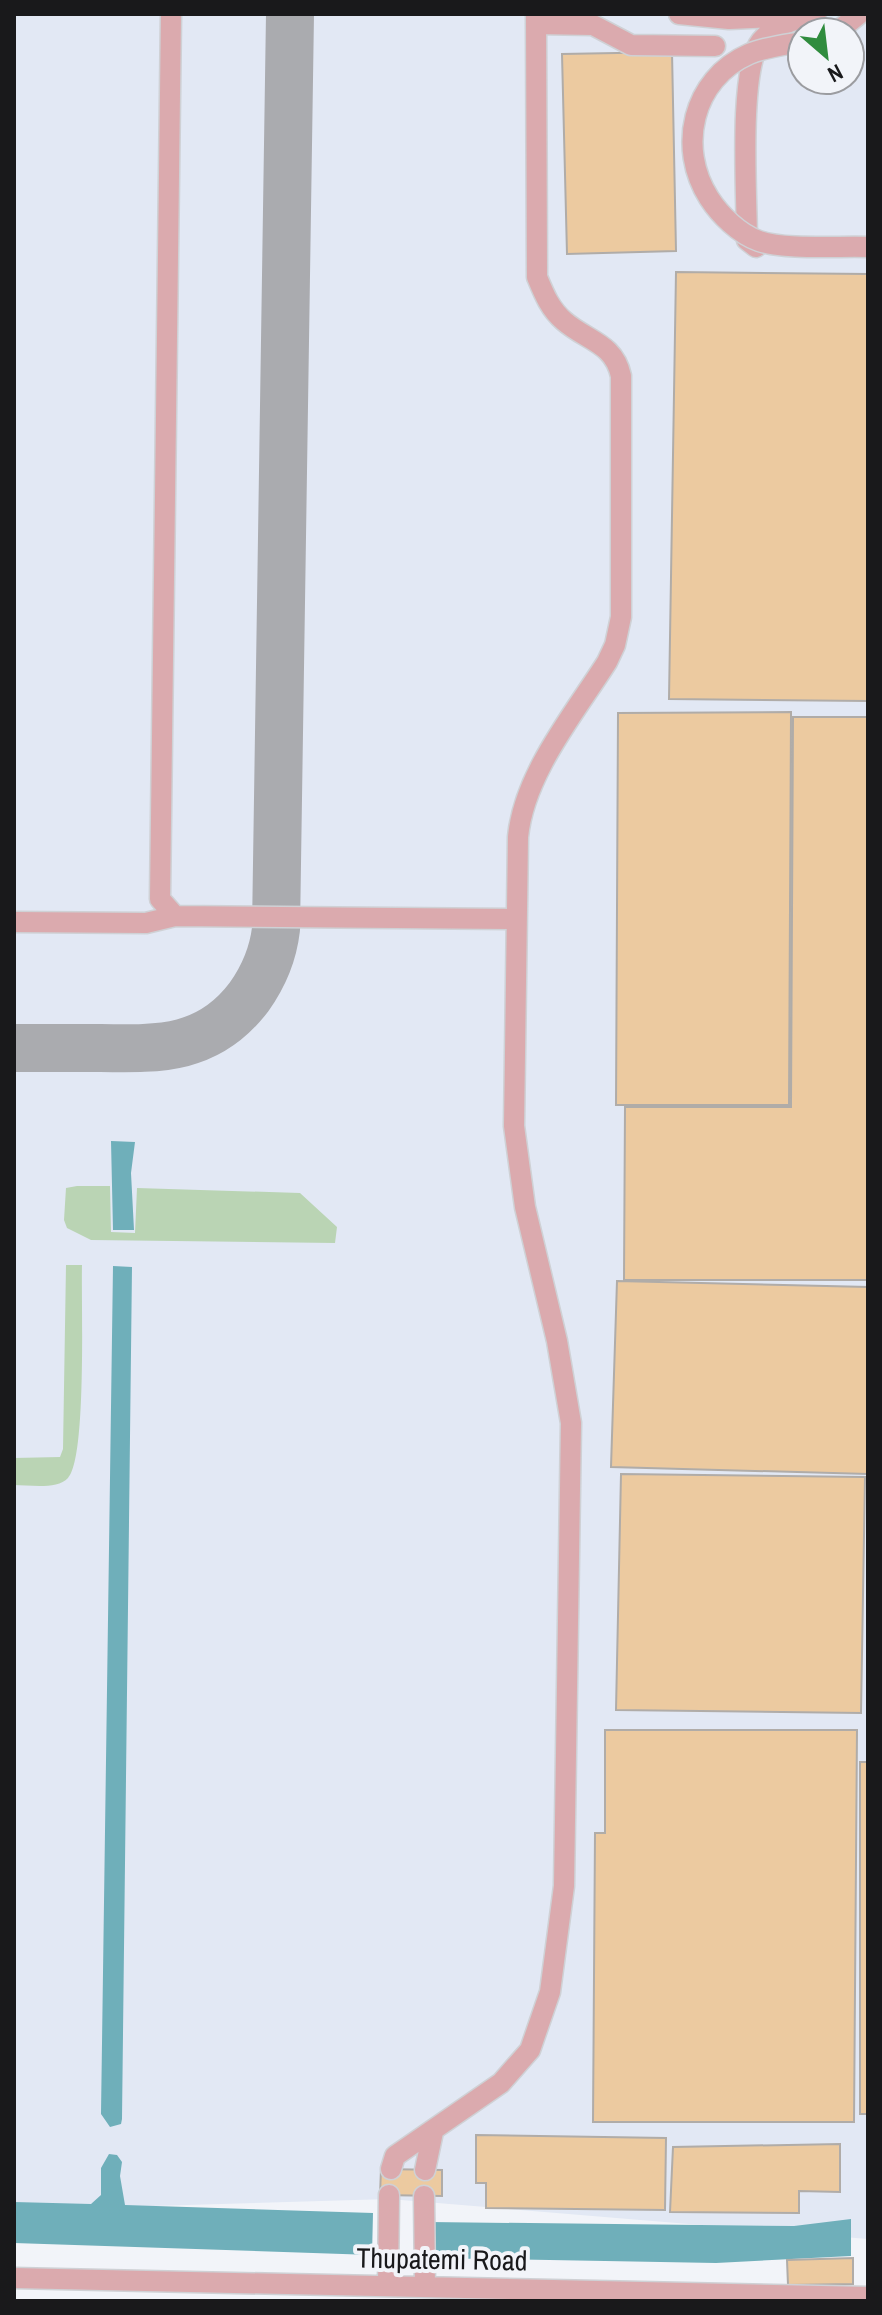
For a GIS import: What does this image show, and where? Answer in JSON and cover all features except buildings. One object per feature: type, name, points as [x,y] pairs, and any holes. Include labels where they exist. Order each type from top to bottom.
[{"type":"street","points":[[171,14],[160,899],[175,916]]},
{"type":"street","points":[[679,14],[741,17],[812,15]]},
{"type":"street","points":[[812,15],[781,26],[760,42],[749,73],[747,240],[761,250],[853,251],[868,244]]},
{"type":"street","points":[[741,17],[719,31],[715,46],[717,59],[747,97]]},
{"type":"street","points":[[391,2169],[395,2156],[501,2083],[530,2050],[550,1992],[564,1886],[570,1411],[525,1207],[514,1126],[518,837],[524,805],[537,773],[615,645],[621,617],[621,376],[618,360],[605,347],[564,321],[548,303],[537,277],[536,19],[593,25],[631,45],[715,46]]},
{"type":"street","points":[[786,44],[748,54],[729,66],[709,86],[694,113],[691,141],[694,168],[719,211],[758,241],[775,244],[868,244]]},
{"type":"street","points":[[14,922],[146,923],[175,916],[516,919]]},
{"type":"street","points":[[425,2170],[433,2132]]},
{"type":"street","points":[[388,2276],[389,2201]]},
{"type":"street","points":[[422,2292],[424,2204]]},
{"type":"street","name":"Thupatemi Road","points":[[14,2278],[275,2294],[388,2276],[422,2292],[868,2297]]},
{"type":"street","points":[[14,2278],[14,2294]]},
{"type":"shaded area","points":[[14,14],[868,14],[868,2239],[389,2199],[14,2210]]},
{"type":"green space","points":[[110,1186],[111,1232],[135,1233],[137,1188],[300,1193],[337,1227],[335,1243],[91,1240],[67,1228],[64,1220],[66,1188]]},
{"type":"green space","points":[[66,1265],[82,1265],[81,1411],[74,1465],[68,1478],[57,1484],[14,1485],[14,1458],[60,1457],[63,1449]]},
{"type":"water","points":[[111,1141],[135,1142],[131,1173],[134,1230],[113,1230]]},
{"type":"water","points":[[113,1266],[132,1267],[122,2119],[121,2124],[110,2127],[101,2114]]},
{"type":"water","points":[[109,2154],[117,2155],[122,2162],[120,2176],[125,2205],[373,2213],[372,2255],[14,2243],[14,2202],[91,2204],[101,2195],[101,2168]]},
{"type":"water","points":[[851,2219],[851,2256],[716,2263],[430,2258],[429,2222],[794,2226]]},
{"type":"taxiway","points":[[14,1048],[143,1048],[182,1043],[200,1037],[234,1014],[249,997],[273,948],[276,929],[290,14]]}]
